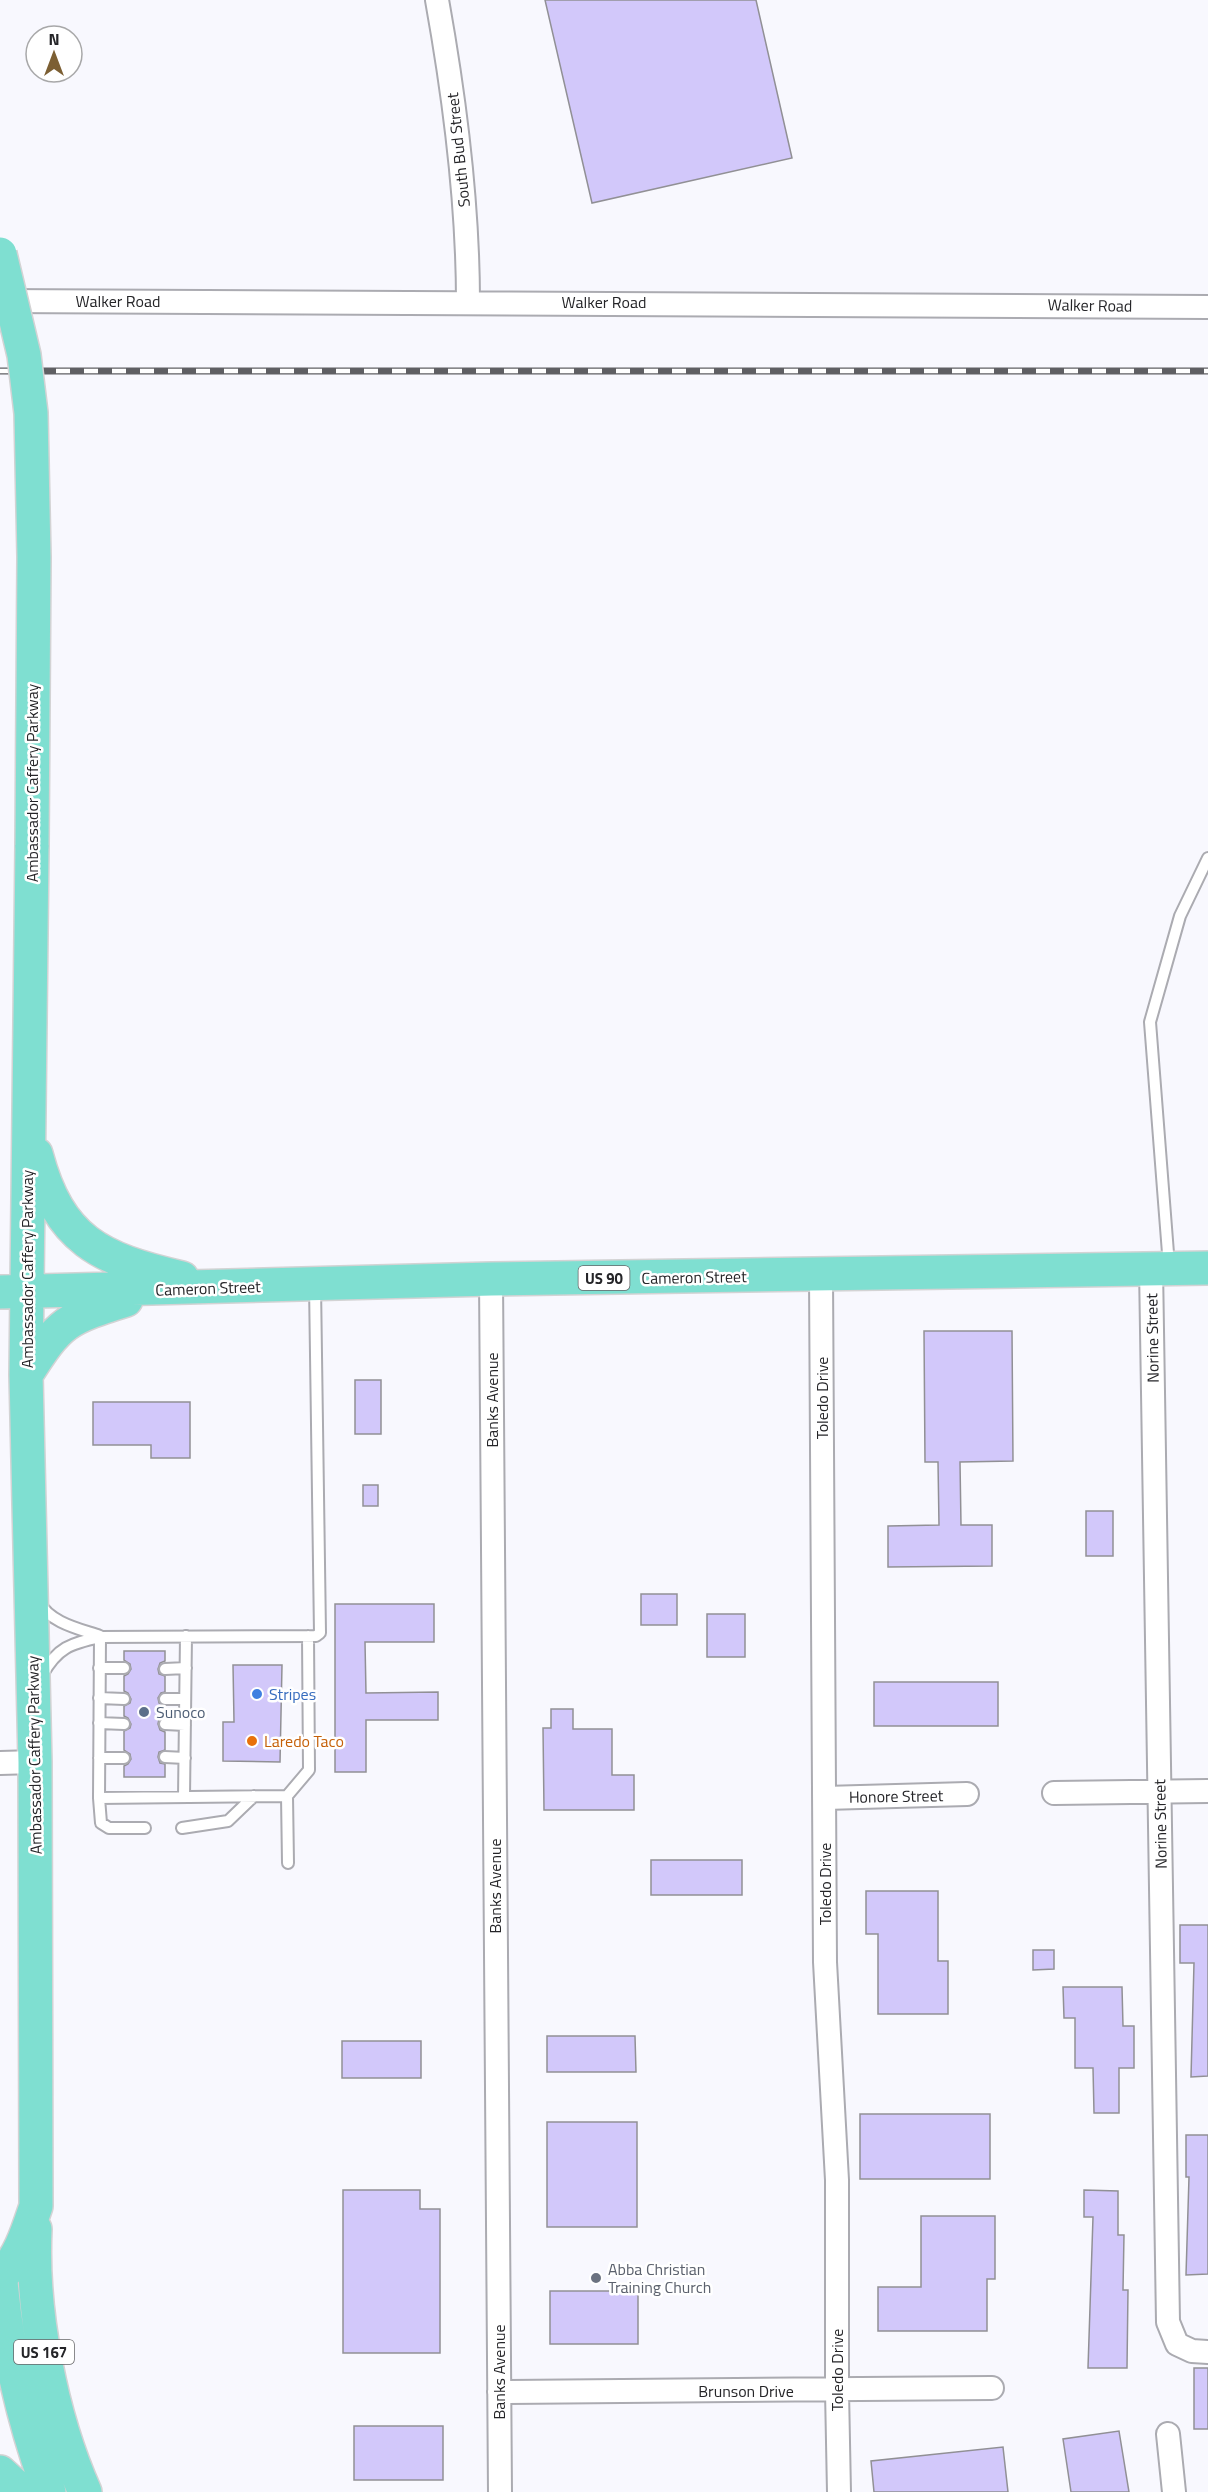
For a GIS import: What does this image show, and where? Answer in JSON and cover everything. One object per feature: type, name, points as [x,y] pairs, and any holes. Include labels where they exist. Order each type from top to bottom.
[{"type":"main road","name":"Ambassador Caffery Parkway","points":[[0,254],[24,355],[31,413],[34,557],[28,1121],[14,1292],[27,1375],[35,1762],[36,2206],[14,2262],[1,2277]]},
{"type":"main road","points":[[28,1121],[44,1183],[56,1209],[72,1229],[89,1244],[117,1261],[219,1287]]},
{"type":"main road","name":"Cameron Street","points":[[14,1292],[491,1279],[1208,1268]]},
{"type":"main road","points":[[27,1375],[57,1330],[71,1320],[88,1312],[161,1289]]},
{"type":"main road","name":"US 167","points":[[19,2248],[35,2289],[50,2382],[68,2447],[85,2492]]},
{"type":"main road","name":"US 167","points":[[0,2268],[5,2320],[26,2422],[49,2492]]},
{"type":"main road","points":[[0,2472],[22,2492]]},
{"type":"street","name":"South Bud Street","points":[[437,0],[463,179],[468,302]]},
{"type":"street","name":"Walker Road","points":[[0,301],[1208,307]]},
{"type":"street","name":"Norine Street","points":[[1160,1268],[1159,1791],[1168,2322],[1177,2344],[1192,2351],[1208,2352]]},
{"type":"street","name":"Toledo Drive","points":[[821,1275],[825,1962],[837,2180],[839,2492]]},
{"type":"street","name":"Banks Avenue","points":[[491,1279],[500,2492]]},
{"type":"street","points":[[0,1763],[35,1762]]},
{"type":"street","points":[[1054,1793],[1208,1791]]},
{"type":"street","name":"Honore Street","points":[[825,1798],[967,1794]]},
{"type":"street","name":"Brunson Drive","points":[[499,2392],[992,2388]]},
{"type":"street","points":[[1168,2434],[1174,2492]]},
{"type":"lane","points":[[1160,1268],[1150,1022],[1180,916],[1208,858]]},
{"type":"lane","points":[[33,1690],[54,1655],[78,1642],[100,1636],[308,1636],[320,1633],[315,1284]]},
{"type":"lane","points":[[31,1587],[43,1609],[59,1621],[100,1636]]},
{"type":"lane","points":[[100,1636],[99,1798],[101,1823],[109,1828],[145,1828]]},
{"type":"lane","points":[[184,1797],[186,1636]]},
{"type":"lane","points":[[288,1863],[286,1796],[309,1770],[308,1636]]},
{"type":"lane","points":[[99,1668],[124,1668]]},
{"type":"lane","points":[[165,1669],[186,1668]]},
{"type":"lane","points":[[99,1698],[124,1699]]},
{"type":"lane","points":[[165,1699],[185,1699]]},
{"type":"lane","points":[[99,1723],[124,1724]]},
{"type":"lane","points":[[165,1724],[185,1725]]},
{"type":"lane","points":[[165,1757],[185,1758]]},
{"type":"lane","points":[[99,1758],[124,1758]]},
{"type":"lane","points":[[182,1828],[228,1821],[254,1796]]},
{"type":"lane","points":[[99,1798],[286,1796]]},
{"type":"building","points":[[545,0],[756,0],[792,158],[592,203]]},
{"type":"building","points":[[924,1331],[1012,1331],[1013,1461],[960,1462],[961,1525],[992,1525],[992,1566],[888,1567],[888,1526],[939,1525],[938,1462],[925,1462]]},
{"type":"building","points":[[355,1380],[381,1380],[381,1434],[355,1434]]},
{"type":"building","points":[[93,1402],[190,1402],[190,1458],[151,1458],[151,1445],[93,1445]]},
{"type":"building","points":[[363,1485],[378,1485],[378,1506],[363,1506]]},
{"type":"building","points":[[1086,1511],[1113,1511],[1113,1556],[1086,1556]]},
{"type":"building","points":[[641,1594],[677,1594],[677,1625],[641,1625]]},
{"type":"building","points":[[335,1604],[434,1604],[434,1642],[365,1642],[366,1693],[438,1692],[438,1720],[366,1720],[366,1772],[335,1772]]},
{"type":"building","points":[[707,1614],[745,1614],[745,1657],[707,1657]]},
{"type":"building","name":"Sunoco","points":[[124,1651],[165,1651],[165,1661],[160,1663],[158,1669],[159,1674],[165,1676],[165,1692],[161,1693],[158,1698],[159,1703],[165,1706],[165,1717],[159,1719],[158,1724],[160,1730],[165,1732],[165,1750],[159,1752],[158,1757],[160,1763],[165,1764],[165,1777],[124,1777],[124,1766],[131,1759],[130,1754],[124,1750],[124,1731],[130,1728],[131,1724],[124,1716],[124,1706],[130,1703],[131,1699],[124,1691],[124,1676],[131,1669],[130,1664],[124,1660]]},
{"type":"building","points":[[233,1665],[282,1665],[280,1762],[223,1761],[223,1722],[234,1722]]},
{"type":"building","points":[[874,1682],[998,1682],[998,1726],[874,1726]]},
{"type":"building","points":[[551,1709],[573,1709],[573,1729],[612,1729],[612,1775],[634,1775],[634,1810],[544,1810],[543,1728],[551,1728]]},
{"type":"building","points":[[651,1860],[742,1860],[742,1895],[651,1895]]},
{"type":"building","points":[[866,1891],[938,1891],[938,1961],[948,1961],[948,2014],[878,2014],[878,1934],[866,1934]]},
{"type":"building","points":[[1180,1925],[1208,1925],[1208,2076],[1191,2077],[1194,1963],[1180,1963]]},
{"type":"building","points":[[1033,1950],[1054,1950],[1054,1969],[1033,1970]]},
{"type":"building","points":[[1063,1987],[1122,1987],[1123,2026],[1134,2026],[1134,2068],[1119,2068],[1119,2113],[1094,2113],[1093,2068],[1075,2068],[1075,2018],[1064,2018]]},
{"type":"building","points":[[547,2036],[635,2036],[636,2072],[547,2072]]},
{"type":"building","points":[[342,2041],[421,2041],[421,2078],[342,2078]]},
{"type":"building","points":[[860,2114],[990,2114],[990,2179],[860,2179]]},
{"type":"building","points":[[547,2122],[637,2122],[637,2227],[547,2227]]},
{"type":"building","points":[[1186,2135],[1208,2135],[1208,2274],[1186,2275],[1189,2177],[1186,2177]]},
{"type":"building","points":[[343,2190],[420,2190],[420,2209],[440,2209],[440,2353],[343,2353]]},
{"type":"building","points":[[1084,2190],[1118,2191],[1118,2235],[1124,2235],[1123,2290],[1128,2290],[1127,2368],[1088,2368],[1093,2217],[1084,2217]]},
{"type":"building","points":[[921,2216],[995,2216],[995,2279],[987,2279],[987,2331],[878,2331],[878,2287],[921,2287]]},
{"type":"building","points":[[550,2291],[638,2291],[638,2344],[550,2344]]},
{"type":"building","points":[[1194,2368],[1208,2368],[1208,2429],[1194,2429]]},
{"type":"building","points":[[354,2426],[443,2426],[443,2480],[354,2480]]},
{"type":"building","points":[[1119,2431],[1129,2492],[1071,2492],[1063,2439]]},
{"type":"building","points":[[1003,2447],[1008,2492],[874,2492],[871,2461]]},
{"type":"railway","points":[[0,371],[1208,371]]},
{"type":"place","name":"Stripes","points":[[257,1694]]},
{"type":"place","name":"Sunoco","points":[[144,1712]]},
{"type":"place","name":"Laredo Taco","points":[[252,1741]]},
{"type":"place","name":"Abba Christian Training Church","points":[[596,2278]]}]
